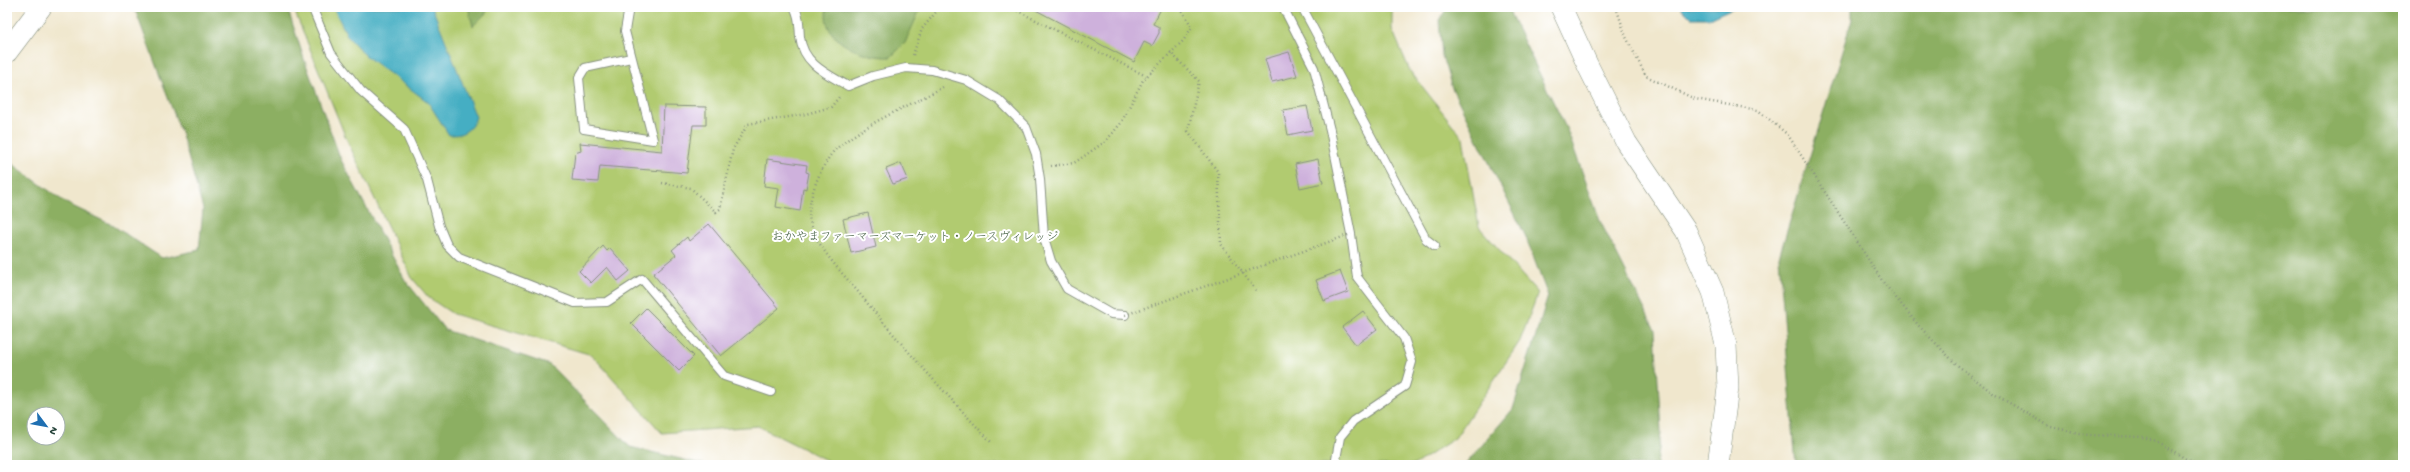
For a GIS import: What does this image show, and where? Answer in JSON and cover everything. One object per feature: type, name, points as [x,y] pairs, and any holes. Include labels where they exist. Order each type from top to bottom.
[{"type":"street","points":[[7,52],[42,7]]},
{"type":"street","points":[[1561,7],[1588,66],[1626,142],[1686,231],[1713,292],[1726,345],[1728,388],[1718,465]]},
{"type":"lane","points":[[312,7],[322,37],[331,53],[361,91],[404,128],[427,180],[447,245],[459,257],[575,303],[607,302],[642,279],[724,376],[771,392]]},
{"type":"lane","points":[[629,7],[625,31],[653,140],[584,129],[579,78],[585,68],[631,58]]},
{"type":"lane","points":[[794,7],[798,13],[801,45],[808,60],[848,86],[872,76],[911,69],[932,70],[959,78],[999,100],[1026,127],[1036,154],[1044,238],[1051,262],[1067,289],[1111,314],[1125,316]]},
{"type":"lane","points":[[1283,7],[1314,68],[1330,130],[1351,234],[1357,278],[1404,338],[1412,362],[1405,386],[1353,421],[1340,437],[1335,465]]},
{"type":"lane","points":[[1302,7],[1426,239],[1435,246]]},
{"type":"path","points":[[911,69],[913,56],[922,29],[940,7]]},
{"type":"path","points":[[1010,7],[1146,76]]},
{"type":"path","points":[[1038,169],[1074,163],[1106,141],[1121,123],[1146,76],[1182,41],[1192,27],[1180,7]]},
{"type":"path","points":[[1616,7],[1626,38],[1646,76],[1695,99],[1758,110],[1788,135],[1883,282],[1919,326],[1956,364],[1994,394],[2051,427],[2088,436],[2144,437],[2156,440],[2196,465]]},
{"type":"path","points":[[1170,52],[1199,81],[1188,131],[1218,172],[1221,244],[1257,292]]},
{"type":"path","points":[[959,78],[863,131],[835,150],[824,166],[812,194],[810,220],[821,247],[902,346],[992,442]]},
{"type":"path","points":[[662,183],[691,188],[716,212],[720,209],[732,150],[748,124],[806,114],[830,107],[848,86]]},
{"type":"path","points":[[1125,316],[1351,234]]},
{"type":"green space","points":[[134,7],[287,7],[304,59],[341,160],[405,280],[445,330],[550,365],[630,447],[706,465],[7,465],[7,160],[66,203],[112,225],[162,258],[199,250],[203,209],[182,135]]},
{"type":"green space","name":"おかやまファーマーズマーケット・ノースヴィレッジ","points":[[293,7],[1392,7],[1392,29],[1410,71],[1463,138],[1479,227],[1538,293],[1520,341],[1455,438],[1414,465],[836,465],[758,426],[662,433],[592,355],[453,314],[429,298],[412,278],[346,138]]},
{"type":"green space","points":[[468,7],[486,7],[487,12],[473,26]]},
{"type":"green space","points":[[827,7],[921,7],[905,43],[891,57],[880,57],[857,51],[846,46],[837,38],[830,30],[826,19]]},
{"type":"green space","points":[[1448,7],[1507,7],[1567,130],[1600,221],[1655,330],[1661,432],[1657,465],[1465,465],[1513,409],[1548,296],[1525,235],[1452,88],[1442,56],[1439,20]]},
{"type":"green space","points":[[1852,7],[2403,7],[2403,465],[1796,465],[1779,257],[1852,19]]},
{"type":"water","points":[[333,7],[432,7],[476,117],[469,129],[462,133],[449,135],[428,102],[366,56],[348,37]]},
{"type":"water","points":[[1680,7],[1735,7],[1711,18],[1691,18]]},
{"type":"building","points":[[1030,7],[1162,7],[1153,24],[1159,27],[1159,33],[1152,46],[1144,42],[1134,62]]},
{"type":"building","points":[[1289,52],[1297,76],[1272,82],[1265,59]]},
{"type":"building","points":[[664,106],[706,107],[706,125],[693,125],[687,173],[600,166],[598,182],[572,180],[575,153],[581,151],[580,143],[662,151]]},
{"type":"building","points":[[1307,106],[1312,130],[1288,135],[1283,110]]},
{"type":"building","points":[[767,159],[807,165],[806,172],[809,173],[806,189],[803,188],[800,211],[776,207],[779,188],[764,186]]},
{"type":"building","points":[[1318,159],[1323,183],[1300,188],[1295,164]]},
{"type":"building","points":[[901,163],[908,179],[893,184],[886,169]]},
{"type":"building","points":[[868,213],[876,247],[851,253],[843,219]]},
{"type":"building","points":[[709,224],[779,308],[721,356],[653,274],[676,255],[672,250],[687,237],[689,241]]},
{"type":"building","points":[[603,246],[607,251],[610,248],[630,271],[618,281],[607,267],[591,283],[579,271]]},
{"type":"building","points":[[1340,271],[1348,292],[1324,301],[1316,280]]},
{"type":"building","points":[[646,308],[694,356],[679,371],[631,323]]},
{"type":"building","points":[[1363,311],[1377,329],[1356,345],[1342,327]]}]
